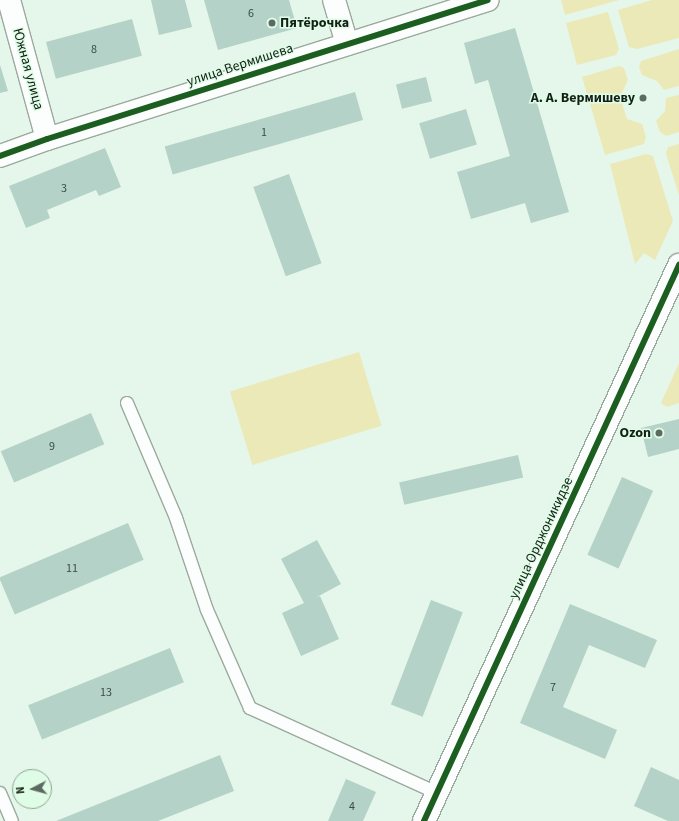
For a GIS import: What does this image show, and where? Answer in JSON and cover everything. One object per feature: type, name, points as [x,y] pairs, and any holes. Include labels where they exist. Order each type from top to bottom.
[{"type":"street","name":"Южная улица","points":[[8,0],[47,139]]},
{"type":"street","points":[[334,0],[347,44]]},
{"type":"street","name":"улица Вермишева","points":[[0,156],[47,139],[488,0]]},
{"type":"street","name":"улица Орджоникидзе","points":[[424,821],[679,265]]},
{"type":"lane","points":[[126,403],[176,518],[207,610],[250,708],[437,793]]},
{"type":"lane","points":[[0,793],[12,821]]},
{"type":"shaded area","points":[[561,0],[619,0],[565,15]]},
{"type":"shaded area","points":[[652,0],[679,0],[679,38],[637,49],[629,47],[618,10]]},
{"type":"shaded area","points":[[608,12],[619,49],[616,55],[577,65],[566,23]]},
{"type":"shaded area","points":[[679,49],[679,86],[664,90],[657,81],[642,75],[639,67],[641,61]]},
{"type":"shaded area","points":[[619,66],[624,68],[628,80],[620,97],[627,119],[642,124],[646,137],[644,144],[605,155],[582,77]]},
{"type":"shaded area","points":[[679,95],[679,132],[666,136],[660,132],[656,121],[665,111],[666,98]]},
{"type":"shaded area","points":[[679,144],[679,195],[666,154],[668,147]]},
{"type":"shaded area","points":[[646,154],[653,156],[673,221],[655,260],[644,253],[635,264],[610,164]]},
{"type":"shaded area","points":[[359,352],[382,426],[252,465],[230,391]]},
{"type":"shaded area","points":[[679,363],[679,403],[667,407],[661,403]]},
{"type":"building","points":[[151,0],[185,0],[192,27],[159,35]]},
{"type":"building","points":[[204,0],[289,0],[297,28],[218,50]]},
{"type":"building","points":[[132,19],[142,56],[56,79],[46,42]]},
{"type":"building","points":[[515,28],[569,212],[531,223],[525,203],[471,219],[457,172],[510,156],[488,80],[475,84],[464,43]]},
{"type":"building","points":[[0,65],[8,91],[0,93]]},
{"type":"building","points":[[426,77],[432,101],[402,109],[396,84]]},
{"type":"building","points":[[355,92],[363,120],[173,174],[165,147]]},
{"type":"building","points":[[466,109],[477,144],[430,159],[419,123]]},
{"type":"building","points":[[105,148],[121,187],[99,196],[96,190],[47,210],[50,218],[26,228],[9,186]]},
{"type":"building","points":[[289,174],[321,263],[286,276],[253,187]]},
{"type":"building","points":[[91,413],[104,444],[14,483],[1,451]]},
{"type":"building","points":[[679,419],[679,449],[648,457],[641,428]]},
{"type":"building","points":[[518,455],[523,477],[404,505],[399,482]]},
{"type":"building","points":[[622,477],[653,491],[618,568],[587,555]]},
{"type":"building","points":[[128,523],[144,560],[15,615],[0,577]]},
{"type":"building","points":[[317,540],[341,584],[315,598],[320,596],[339,639],[301,656],[282,613],[304,603],[281,559]]},
{"type":"building","points":[[431,600],[463,612],[423,717],[391,705]]},
{"type":"building","points":[[570,604],[657,640],[645,668],[589,645],[563,707],[617,730],[605,759],[520,723]]},
{"type":"building","points":[[170,648],[184,682],[42,740],[28,705]]},
{"type":"building","points":[[220,755],[234,791],[158,821],[56,821]]},
{"type":"building","points":[[651,767],[679,780],[679,821],[668,821],[634,806]]},
{"type":"building","points":[[346,779],[376,792],[363,821],[328,821]]},
{"type":"cycle path","points":[[0,156],[47,139],[488,0]]},
{"type":"cycle path","points":[[424,821],[679,265]]},
{"type":"place","name":"Пятёрочка","points":[[272,23]]},
{"type":"place","name":"А. А. Вермишеву","points":[[643,98]]},
{"type":"place","name":"Ozon","points":[[659,433]]}]
